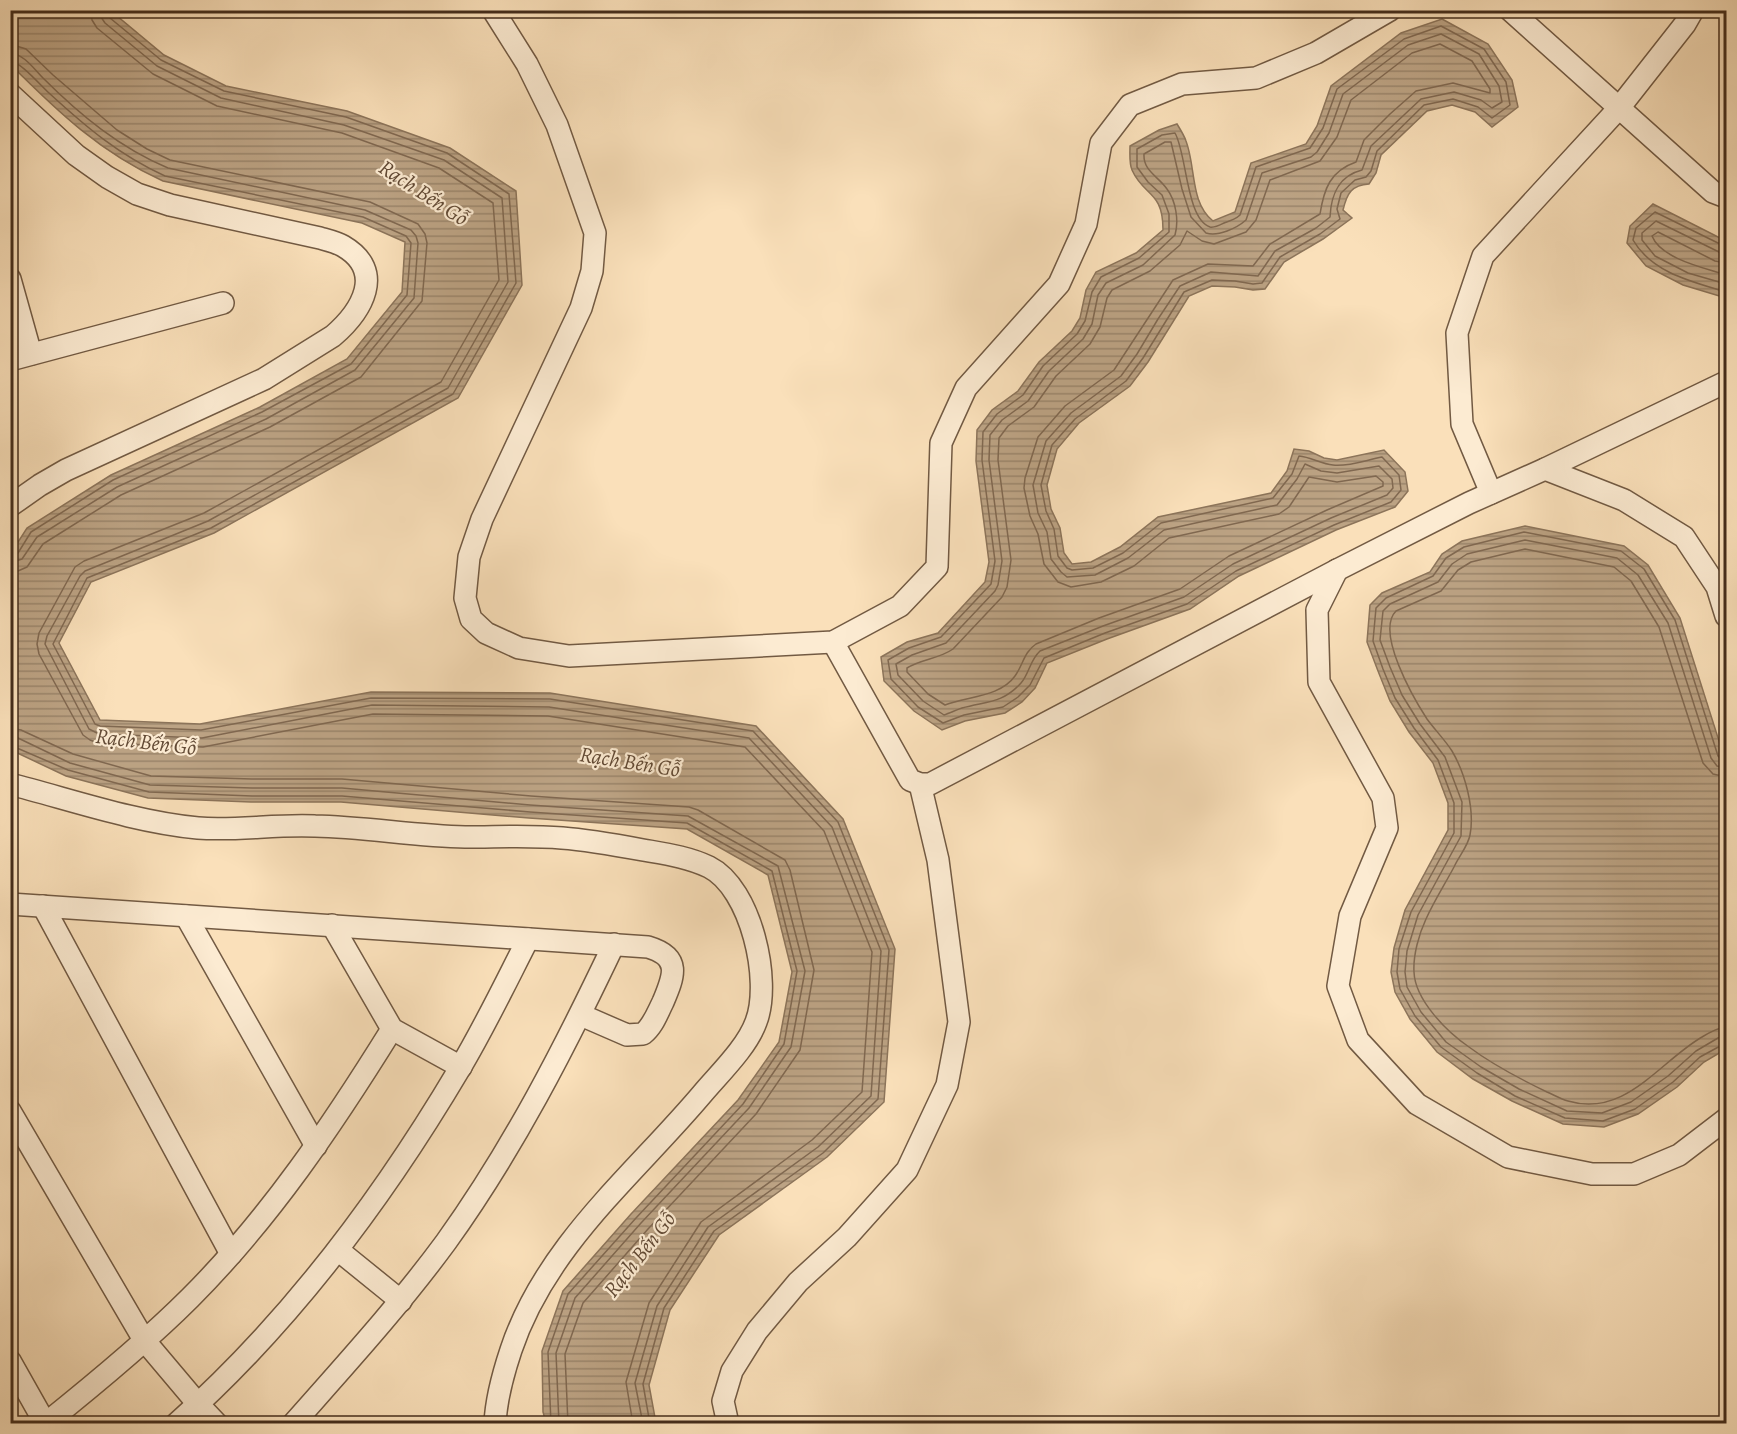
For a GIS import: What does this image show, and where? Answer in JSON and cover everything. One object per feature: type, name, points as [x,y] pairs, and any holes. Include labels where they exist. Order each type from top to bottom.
[{"type":"street","points":[[493,10],[527,64],[557,124],[595,233],[592,272],[581,308],[482,519],[469,557],[465,598],[471,619],[486,633],[519,648],[569,656],[833,642],[900,606],[937,567],[941,443],[966,388],[1059,284],[1086,224],[1101,142],[1130,105],[1182,84],[1256,78],[1316,53],[1390,10]]},
{"type":"street","points":[[1510,10],[1713,192],[1726,197]]},
{"type":"street","points":[[1491,493],[1462,424],[1458,333],[1483,256],[1619,108],[1685,24],[1693,10]]},
{"type":"street","points":[[10,94],[76,155],[107,177],[137,194],[171,205],[320,238],[341,245],[356,255],[363,267],[366,281],[364,296],[359,308],[333,336],[264,379],[66,470],[10,506]]},
{"type":"street","points":[[10,279],[21,357],[223,303]]},
{"type":"street","points":[[833,642],[910,780],[920,784],[930,784],[1337,570],[1491,493],[1726,382]]},
{"type":"street","points":[[1545,469],[1624,500],[1684,537],[1717,587],[1726,616]]},
{"type":"street","points":[[1337,570],[1317,610],[1319,682],[1383,798],[1387,828],[1350,916],[1338,986],[1358,1040],[1417,1104],[1508,1157],[1592,1174],[1634,1174],[1679,1155],[1726,1119]]},
{"type":"street","points":[[10,784],[149,820],[200,828],[328,826],[428,835],[532,836],[597,842],[693,859],[715,870],[727,881],[745,910],[760,956],[760,1003],[757,1022],[738,1051],[684,1116],[564,1249],[540,1284],[517,1332],[503,1374],[495,1424]]},
{"type":"street","points":[[728,1424],[723,1401],[732,1371],[757,1330],[798,1282],[847,1237],[907,1170],[947,1085],[959,1022],[938,860],[920,784]]},
{"type":"street","points":[[10,904],[614,944],[648,947],[668,956],[674,975],[654,1022],[643,1034],[627,1035],[581,1015]]},
{"type":"street","points":[[42,906],[231,1254]]},
{"type":"street","points":[[186,916],[316,1146]]},
{"type":"street","points":[[332,926],[392,1029],[461,1067]]},
{"type":"street","points":[[176,1424],[290,1307],[338,1250],[424,1127],[461,1067],[528,939]]},
{"type":"street","points":[[293,1424],[401,1301],[487,1181],[530,1110],[581,1015],[614,944]]},
{"type":"street","points":[[10,1360],[45,1423],[96,1383],[190,1298],[277,1199],[316,1146],[392,1029]]},
{"type":"street","points":[[10,1111],[144,1340],[218,1424]]},
{"type":"street","points":[[338,1250],[401,1301]]},
{"type":"water","name":"Rạch Bến Gỗ","points":[[11,10],[111,11],[164,55],[226,86],[347,111],[450,148],[516,191],[522,285],[458,398],[214,533],[91,582],[59,643],[100,720],[200,724],[371,692],[550,693],[756,726],[843,819],[895,949],[884,1102],[827,1157],[719,1235],[670,1310],[649,1385],[656,1423],[546,1423],[543,1412],[542,1351],[563,1291],[631,1214],[738,1100],[779,1042],[792,972],[768,875],[687,829],[341,802],[251,802],[148,798],[66,776],[11,750],[11,553],[27,528],[111,475],[260,407],[347,359],[402,292],[405,242],[362,223],[163,181],[120,158],[63,115],[11,65]]},
{"type":"water","points":[[1442,19],[1488,44],[1512,80],[1518,107],[1492,127],[1475,112],[1452,105],[1427,111],[1381,155],[1376,173],[1369,184],[1358,186],[1351,191],[1343,210],[1352,218],[1323,239],[1284,262],[1265,289],[1212,286],[1189,296],[1148,362],[1130,386],[1079,423],[1057,449],[1047,485],[1051,509],[1060,528],[1064,553],[1072,564],[1091,562],[1120,547],[1158,517],[1271,493],[1287,471],[1294,449],[1337,460],[1384,450],[1405,472],[1408,491],[1395,507],[1336,530],[1239,576],[1190,609],[1047,663],[1035,688],[1022,702],[1005,713],[965,721],[942,730],[914,711],[884,681],[881,657],[907,642],[938,633],[985,582],[989,562],[976,461],[977,430],[992,410],[1018,391],[1039,362],[1072,331],[1080,318],[1086,290],[1096,272],[1136,253],[1163,230],[1160,208],[1132,170],[1130,146],[1159,130],[1177,124],[1189,151],[1200,205],[1213,221],[1235,212],[1251,163],[1306,144],[1317,126],[1331,86],[1401,33]]},
{"type":"water","points":[[1653,204],[1726,241],[1726,298],[1683,285],[1646,266],[1627,243],[1630,226]]},
{"type":"water","points":[[1525,526],[1624,546],[1648,565],[1680,618],[1726,763],[1726,1049],[1704,1062],[1677,1087],[1638,1114],[1604,1127],[1563,1124],[1512,1101],[1473,1079],[1437,1052],[1410,1019],[1395,992],[1391,972],[1394,948],[1405,910],[1448,830],[1448,803],[1433,763],[1409,732],[1390,701],[1378,671],[1367,642],[1370,605],[1382,593],[1430,572],[1442,554],[1462,541]]}]
